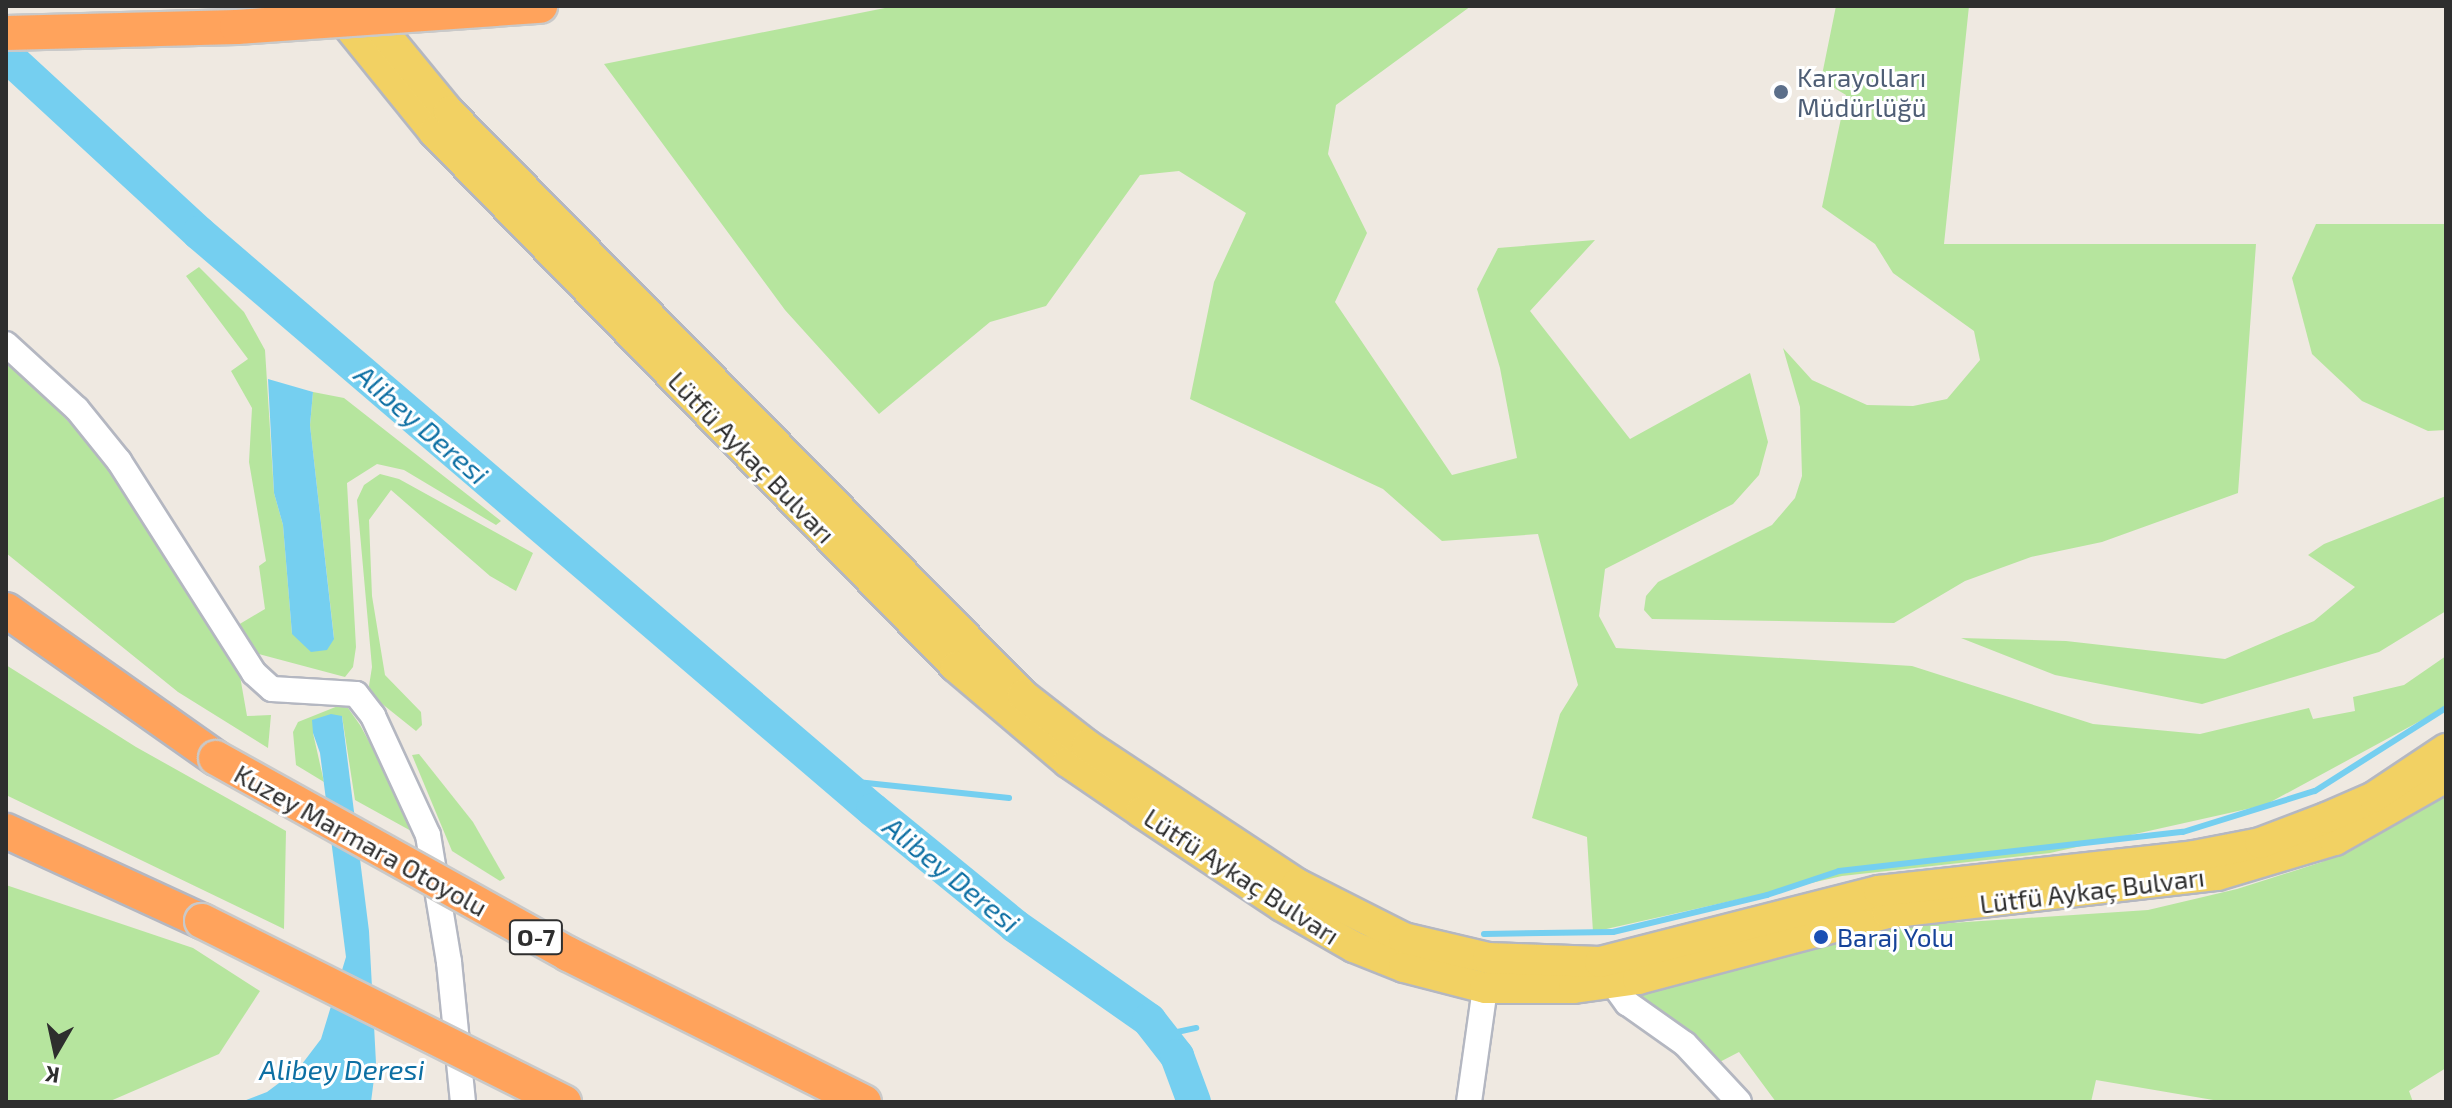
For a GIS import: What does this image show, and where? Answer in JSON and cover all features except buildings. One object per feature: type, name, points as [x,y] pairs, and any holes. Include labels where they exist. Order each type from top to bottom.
[{"type":"highway","points":[[6,33],[237,27],[540,6]]},
{"type":"highway","name":"Kuzey Marmara Otoyolu","points":[[6,610],[216,758],[568,954],[864,1102]]},
{"type":"highway","points":[[6,831],[202,921],[564,1102]]},
{"type":"main road","name":"Lütfü Aykaç Bulvarı","points":[[332,6],[434,132],[1004,710],[1068,762],[1282,906],[1367,952],[1486,973],[1613,984],[1888,913],[2232,872],[2335,840],[2446,777]]},
{"type":"main road","name":"Lütfü Aykaç Bulvarı","points":[[362,6],[449,112],[1023,695],[1087,745],[1354,917],[1486,973],[1600,962],[1879,891],[2194,856],[2260,843],[2374,797],[2446,749]]},
{"type":"street","points":[[6,344],[77,409],[119,461],[254,673],[272,689],[356,694],[373,716],[428,835],[449,962],[463,1102]]},
{"type":"street","points":[[1469,1102],[1486,973]]},
{"type":"street","points":[[1613,984],[1627,1003],[1685,1044],[1739,1102]]},
{"type":"green space","points":[[895,6],[1471,6],[1336,105],[1328,154],[1367,233],[1335,302],[1452,475],[1517,458],[1500,368],[1477,289],[1498,248],[1595,240],[1530,311],[1630,439],[1750,373],[1768,442],[1759,475],[1733,504],[1605,569],[1599,616],[1616,648],[1912,666],[2093,724],[2200,734],[2309,708],[2313,719],[2355,711],[2353,697],[2404,685],[2446,656],[2446,707],[2265,805],[2050,853],[1842,876],[1593,932],[1587,837],[1532,818],[1560,714],[1578,685],[1538,534],[1442,541],[1383,489],[1190,399],[1214,282],[1246,213],[1179,171],[1140,175],[1046,306],[990,322],[879,414],[785,310],[604,64]]},
{"type":"green space","points":[[1836,6],[1969,6],[1944,244],[2256,244],[2238,493],[2102,542],[2031,557],[1965,581],[1894,623],[1652,619],[1644,610],[1646,596],[1658,582],[1772,525],[1795,498],[1802,476],[1800,407],[1783,348],[1812,380],[1867,405],[1913,406],[1947,399],[1980,360],[1974,331],[1893,273],[1875,244],[1822,207],[1846,95],[1821,80]]},
{"type":"green space","points":[[2316,224],[2446,224],[2446,430],[2428,431],[2362,401],[2312,354],[2292,278]]},
{"type":"green space","points":[[199,267],[244,312],[265,350],[274,493],[283,525],[292,634],[334,638],[310,425],[313,392],[344,398],[501,521],[496,525],[404,470],[377,464],[347,483],[356,647],[353,667],[345,677],[251,652],[233,628],[265,609],[259,566],[266,561],[249,462],[252,408],[231,371],[248,359],[186,276]]},
{"type":"green space","points":[[6,354],[113,470],[237,659],[247,716],[271,715],[268,748],[178,692],[6,553]]},
{"type":"green space","points":[[380,474],[399,479],[533,553],[516,591],[490,576],[391,490],[369,520],[372,596],[385,675],[421,712],[422,725],[416,731],[371,695],[369,686],[372,667],[357,500],[364,485]]},
{"type":"green space","points":[[2446,496],[2446,611],[2379,652],[2202,704],[2055,675],[1961,638],[2066,641],[2225,659],[2314,621],[2355,587],[2308,555],[2324,544]]},
{"type":"green space","points":[[6,665],[136,747],[286,831],[284,929],[6,795]]},
{"type":"green space","points":[[338,706],[348,708],[360,725],[414,824],[413,832],[355,800],[342,716],[313,733],[324,782],[296,765],[293,732],[298,722]]},
{"type":"green space","points":[[419,754],[473,822],[505,878],[500,881],[452,851],[412,755]]},
{"type":"green space","points":[[2446,790],[2446,1068],[2409,1091],[2413,1102],[2225,1102],[2096,1080],[2091,1102],[1776,1102],[1739,1052],[1712,1066],[1635,995],[1891,927],[2148,910],[2237,889],[2322,862]]},
{"type":"green space","points":[[6,885],[193,948],[260,991],[219,1054],[108,1102],[6,1102]]},
{"type":"water","name":"Alibey Deresi","points":[[268,379],[313,392],[310,425],[334,639],[327,650],[311,652],[292,634],[283,525],[274,493]]},
{"type":"water","name":"Alibey Deresi","points":[[331,714],[342,716],[369,931],[376,1063],[371,1102],[241,1102],[267,1092],[299,1068],[321,1039],[346,957],[320,753],[312,720]]},
{"type":"waterway","name":"Alibey Deresi","points":[[6,55],[199,233],[873,810],[1015,926],[1149,1020],[1177,1056],[1194,1102]]},
{"type":"waterway","points":[[1484,934],[1613,932],[1767,895],[1839,871],[2183,832],[2315,791],[2446,708]]},
{"type":"waterway","points":[[838,780],[1009,798]]},
{"type":"waterway","points":[[1163,1035],[1196,1028]]},
{"type":"place","name":"Karayolları Müdürlüğü","points":[[1781,92]]},
{"type":"place","name":"Baraj Yolu","points":[[1821,937]]}]
